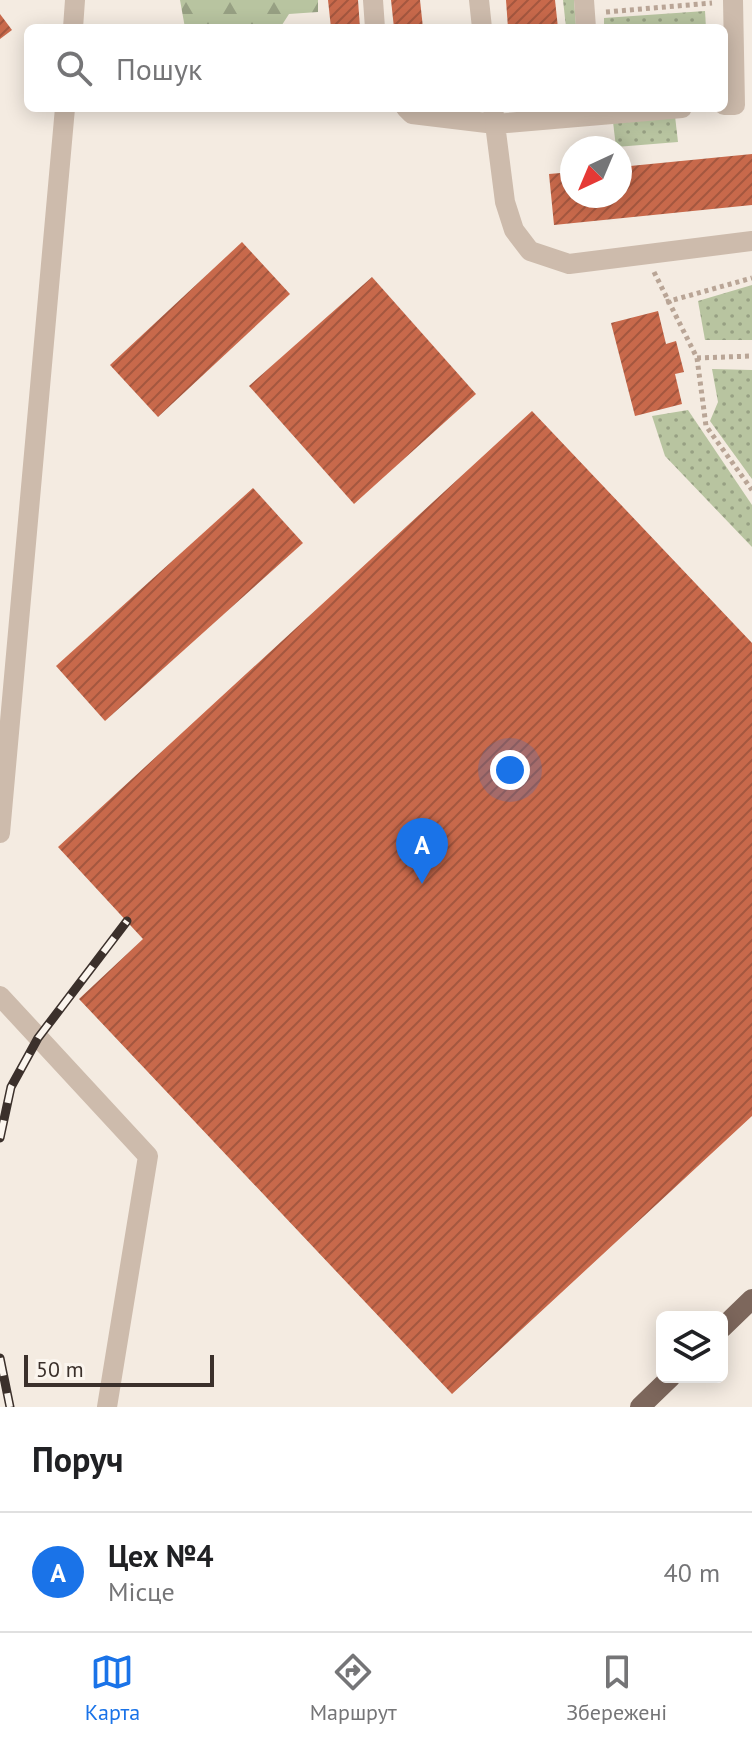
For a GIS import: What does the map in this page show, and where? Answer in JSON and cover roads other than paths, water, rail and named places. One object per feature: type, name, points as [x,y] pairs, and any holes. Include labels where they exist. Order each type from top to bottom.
[{"type":"main road","points":[[728,1322],[752,1299]]},
{"type":"main road","points":[[640,1407],[665,1383]]},
{"type":"lane","points":[[73,24],[75,0]]},
{"type":"lane","points":[[373,0],[375,24]]},
{"type":"lane","points":[[479,0],[482,24]]},
{"type":"lane","points":[[728,105],[735,105],[733,0]]},
{"type":"lane","points":[[0,833],[65,112]]},
{"type":"lane","points":[[410,112],[494,116],[571,112]]},
{"type":"lane","points":[[494,116],[505,202],[514,230],[530,251],[569,264],[752,241]]},
{"type":"lane","points":[[0,996],[148,1156],[107,1407]]},
{"type":"railway","points":[[0,1138],[11,1087],[38,1038],[127,921]]},
{"type":"railway","points":[[0,1358],[10,1407]]},
{"type":"place","name":"Цех №4","points":[[422,884]]}]
